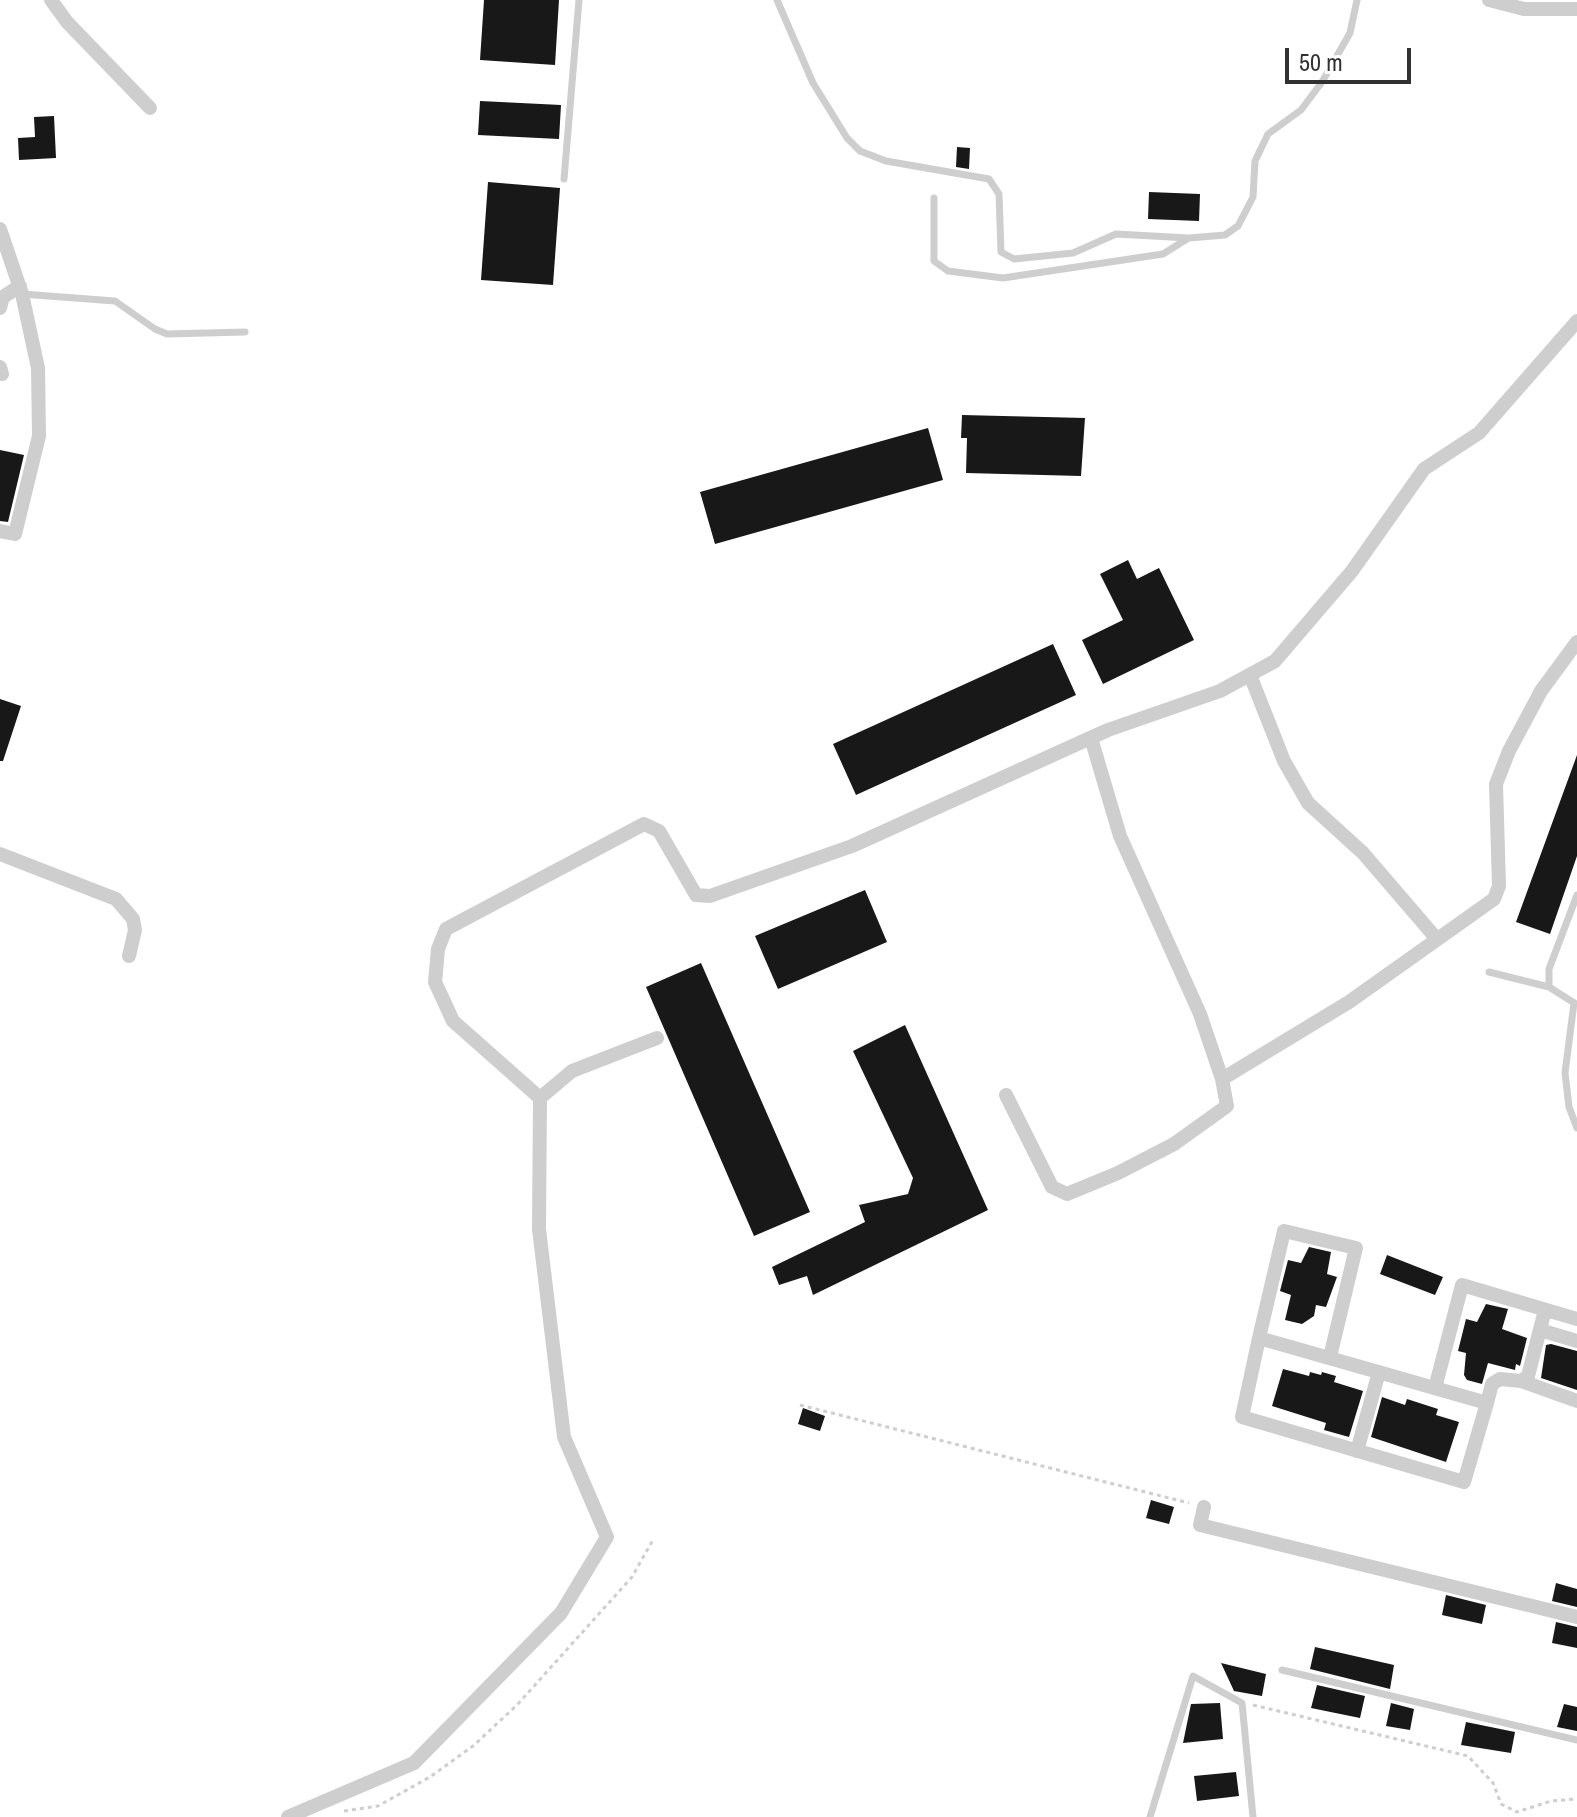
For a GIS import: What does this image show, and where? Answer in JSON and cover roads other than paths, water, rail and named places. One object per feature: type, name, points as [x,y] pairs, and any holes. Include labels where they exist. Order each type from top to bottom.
[{"type":"street","points":[[51,0],[67,22],[150,108]]},
{"type":"street","points":[[1489,0],[1524,9],[1577,9]]},
{"type":"street","points":[[0,229],[21,290],[38,368],[39,436],[15,534],[0,531]]},
{"type":"street","points":[[0,308],[3,297],[21,290]]},
{"type":"street","points":[[288,1817],[414,1763],[561,1613],[607,1537],[564,1437],[539,1229],[540,1098],[453,1021],[435,982],[438,949],[446,929],[644,824],[659,831],[696,895],[710,896],[852,846],[1091,738],[1220,691],[1250,675],[1275,661],[1314,620],[1424,469],[1479,433],[1577,321]]},
{"type":"street","points":[[1222,1079],[1349,1002],[1494,899],[1499,886],[1496,784],[1509,751],[1541,691],[1577,642]]},
{"type":"street","points":[[1250,675],[1284,761],[1308,803],[1363,853],[1436,938]]},
{"type":"street","points":[[1006,1095],[1052,1187],[1067,1194],[1118,1173],[1174,1144],[1227,1106],[1222,1079],[1176,955],[1140,888],[1120,836],[1091,738]]},
{"type":"street","points":[[0,854],[116,899],[133,919],[135,930],[129,956]]},
{"type":"street","points":[[540,1098],[572,1071],[657,1038]]},
{"type":"street","points":[[1330,1357],[1356,1248],[1284,1231],[1242,1417],[1464,1482],[1492,1384],[1500,1379],[1521,1381],[1577,1401]]},
{"type":"street","points":[[1435,1388],[1462,1285],[1577,1319]]},
{"type":"street","points":[[1521,1381],[1528,1376],[1545,1310]]},
{"type":"street","points":[[1540,1330],[1577,1341]]},
{"type":"street","points":[[1259,1338],[1487,1403]]},
{"type":"street","points":[[1357,1451],[1379,1372]]},
{"type":"street","points":[[1204,1507],[1200,1525],[1577,1617]]},
{"type":"lane","points":[[564,179],[579,0]]},
{"type":"lane","points":[[777,0],[813,83],[847,138],[860,151],[886,161],[989,179],[996,186],[1001,252],[1007,258],[1073,253],[1116,234],[1189,238],[1225,235],[1238,226],[1253,197],[1255,161],[1268,134],[1301,110],[1322,82],[1350,33],[1357,0]]},
{"type":"lane","points":[[934,198],[934,261],[948,271],[1003,278],[1163,254],[1189,238]]},
{"type":"lane","points":[[21,290],[115,301],[167,334],[245,332]]},
{"type":"lane","points":[[1549,987],[1549,969],[1577,895]]},
{"type":"lane","points":[[1489,972],[1549,987],[1576,1004],[1572,1046],[1565,1073],[1569,1107],[1577,1128]]},
{"type":"lane","points":[[1282,1670],[1577,1740]]},
{"type":"lane","points":[[1150,1817],[1193,1676],[1242,1703],[1253,1817]]}]
